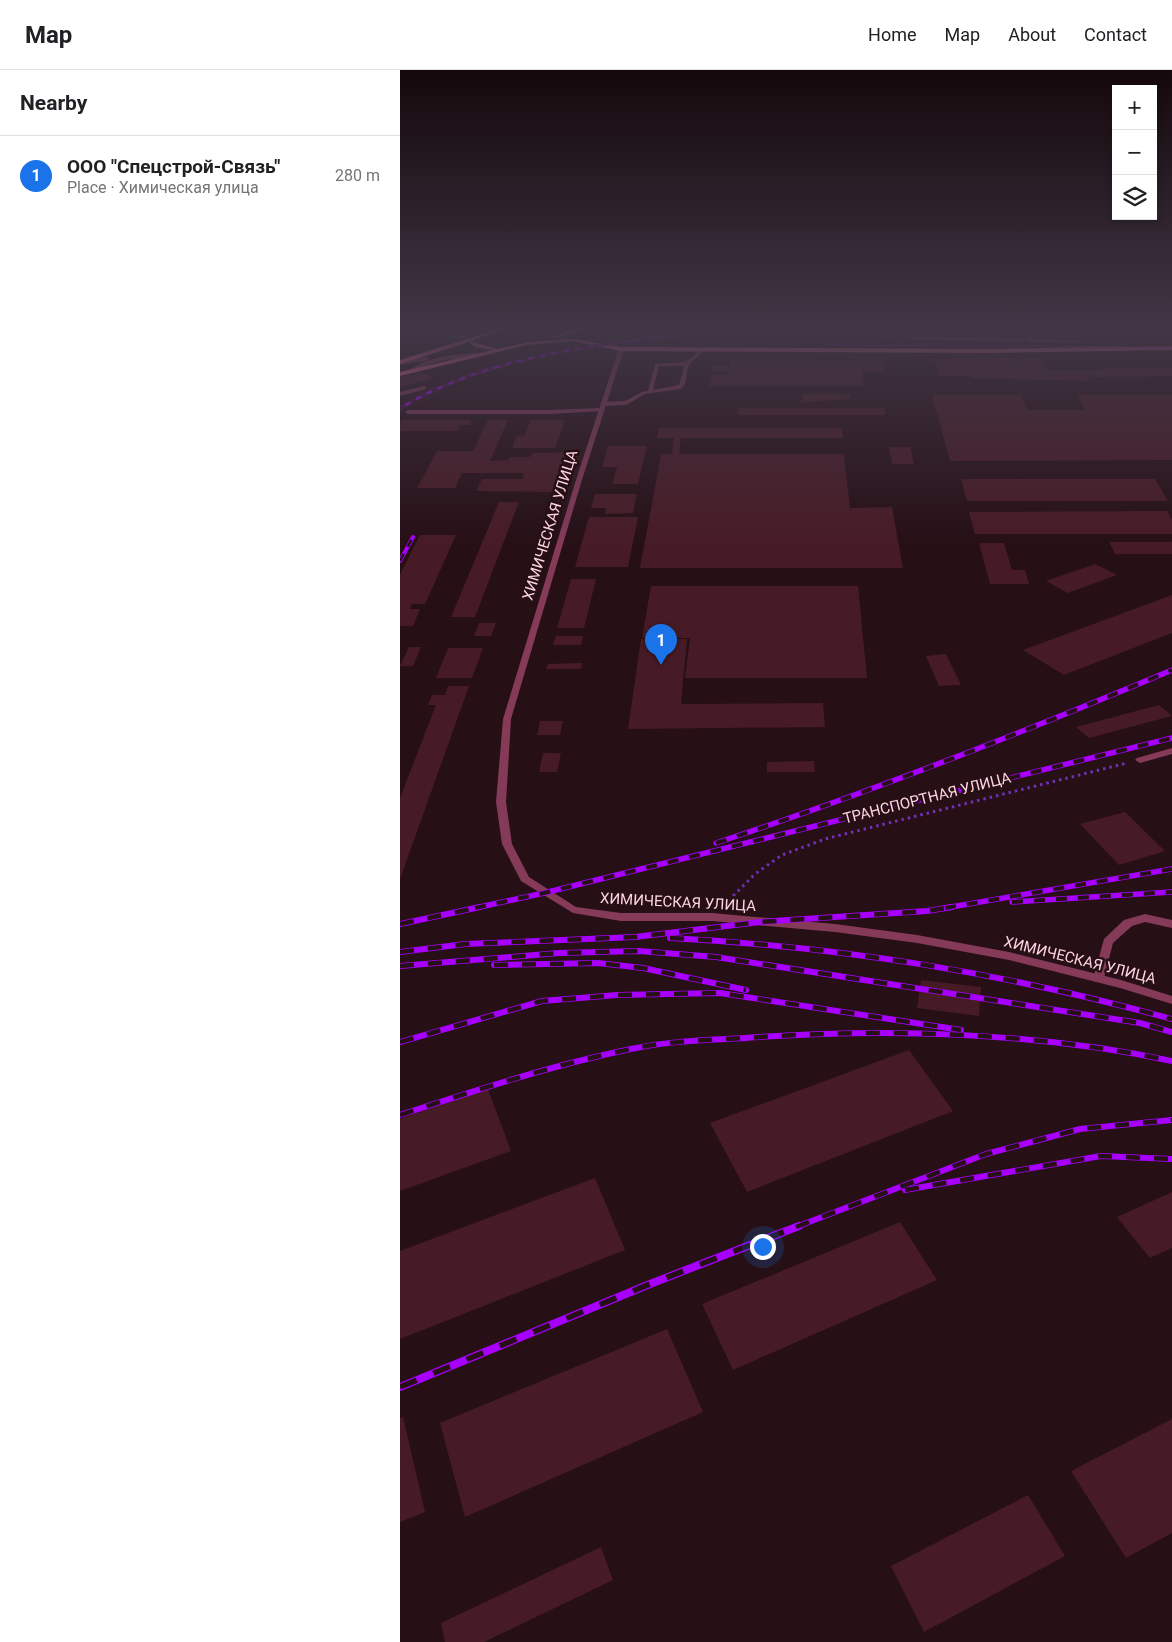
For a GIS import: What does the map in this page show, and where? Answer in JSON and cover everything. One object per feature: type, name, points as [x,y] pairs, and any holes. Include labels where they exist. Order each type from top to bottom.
[{"type":"street","name":"ХИМИЧЕСКАЯ УЛИЦА","points":[[605,399],[507,719],[501,802],[507,844],[525,879],[573,910],[620,917],[712,918],[835,928],[917,939],[1009,956],[1172,1000]]},
{"type":"street","points":[[408,412],[548,412],[602,407],[626,403],[634,399]]},
{"type":"street","points":[[567,418],[570,410]]},
{"type":"street","points":[[1140,760],[1172,751]]},
{"type":"street","points":[[1099,979],[1108,942],[1128,923],[1145,918],[1172,924]]},
{"type":"path","name":"ТРАНСПОРТНАЯ УЛИЦА","points":[[712,918],[755,874],[782,856],[825,839],[1140,760]]},
{"type":"building","points":[[802,399],[845,399],[802,402]]},
{"type":"building","points":[[933,399],[1023,399],[1027,410],[1085,410],[1079,399],[1172,399],[1172,460],[950,461]]},
{"type":"building","points":[[739,408],[884,408],[885,415],[738,415]]},
{"type":"building","points":[[401,420],[472,420],[470,425],[460,425],[457,431],[400,431]]},
{"type":"building","points":[[488,420],[508,420],[490,461],[508,460],[510,457],[530,457],[532,453],[579,452],[573,473],[564,473],[558,492],[476,491],[482,479],[522,479],[524,473],[462,473],[455,488],[417,488],[437,451],[473,451]]},
{"type":"building","points":[[531,420],[565,420],[555,448],[512,448],[517,435],[524,436]]},
{"type":"building","points":[[659,428],[842,428],[843,438],[681,438],[679,454],[844,454],[850,508],[892,507],[903,568],[640,568],[661,454],[672,454],[674,438],[657,438]]},
{"type":"building","points":[[608,446],[647,446],[638,484],[612,484],[617,467],[602,467]]},
{"type":"building","points":[[889,447],[910,447],[914,464],[892,464]]},
{"type":"building","points":[[961,479],[1155,479],[1168,501],[967,501]]},
{"type":"building","points":[[595,494],[637,494],[633,513],[605,514],[606,508],[591,508]]},
{"type":"building","points":[[499,502],[519,502],[475,617],[451,617]]},
{"type":"building","points":[[1167,511],[1172,520],[1172,534],[975,534],[969,512]]},
{"type":"building","points":[[589,517],[638,517],[628,567],[575,567]]},
{"type":"building","points":[[420,535],[456,535],[425,604],[412,604],[410,609],[420,609],[413,626],[400,626],[400,575]]},
{"type":"building","points":[[1109,542],[1172,542],[1172,554],[1115,554]]},
{"type":"building","points":[[979,543],[1004,543],[1012,570],[1025,570],[1029,584],[990,584]]},
{"type":"building","points":[[1095,564],[1117,575],[1068,593],[1046,581]]},
{"type":"building","points":[[571,579],[596,579],[584,628],[557,628]]},
{"type":"building","points":[[651,586],[858,586],[867,678],[685,678],[690,638],[642,638]]},
{"type":"building","points":[[1172,595],[1172,633],[1064,675],[1023,650]]},
{"type":"building","points":[[479,623],[496,623],[491,636],[474,636]]},
{"type":"building","points":[[556,636],[583,636],[581,645],[553,645]]},
{"type":"building","points":[[641,639],[687,639],[681,704],[823,703],[825,727],[628,729]]},
{"type":"building","points":[[409,647],[421,647],[413,666],[400,666]]},
{"type":"building","points":[[448,648],[483,648],[472,678],[436,678]]},
{"type":"building","points":[[946,654],[961,685],[939,686],[926,656]]},
{"type":"building","points":[[582,663],[581,669],[546,669],[548,664]]},
{"type":"building","points":[[448,686],[469,686],[400,879],[400,798],[436,705],[428,705],[432,695],[445,695]]},
{"type":"building","points":[[1159,705],[1172,716],[1089,738],[1076,727]]},
{"type":"building","points":[[540,721],[563,721],[560,735],[537,735]]},
{"type":"building","points":[[543,753],[561,753],[557,772],[539,772]]},
{"type":"building","points":[[814,761],[815,772],[767,772],[767,762]]},
{"type":"building","points":[[1125,812],[1165,851],[1119,865],[1080,824]]},
{"type":"building","points":[[921,980],[981,987],[979,1016],[917,1008]]},
{"type":"building","points":[[909,1050],[953,1111],[747,1192],[710,1123]]},
{"type":"building","points":[[488,1089],[511,1151],[400,1191],[400,1119]]},
{"type":"building","points":[[595,1178],[625,1250],[400,1339],[400,1251]]},
{"type":"building","points":[[1172,1192],[1172,1248],[1150,1258],[1117,1217]]},
{"type":"building","points":[[900,1222],[937,1280],[733,1370],[702,1304]]},
{"type":"building","points":[[667,1329],[703,1412],[465,1517],[440,1423]]},
{"type":"building","points":[[403,1417],[425,1512],[400,1522],[400,1418]]},
{"type":"building","points":[[1172,1419],[1172,1533],[1126,1558],[1071,1471]]},
{"type":"building","points":[[1028,1495],[1065,1556],[924,1632],[891,1566]]},
{"type":"building","points":[[601,1547],[613,1580],[484,1642],[445,1642],[441,1623]]},
{"type":"railway","points":[[400,408],[417,399]]},
{"type":"railway","points":[[400,561],[413,537]]},
{"type":"railway","points":[[716,843],[774,824],[946,761],[1172,670]]},
{"type":"railway","points":[[475,908],[544,893],[1172,738]]},
{"type":"railway","points":[[945,908],[1172,869]]},
{"type":"railway","points":[[1012,902],[1172,892]]},
{"type":"railway","points":[[400,924],[480,907]]},
{"type":"railway","points":[[400,952],[465,944],[635,937],[760,922],[927,911],[952,907]]},
{"type":"railway","points":[[670,938],[798,948],[861,955],[923,965],[1047,988],[1172,1019]]},
{"type":"railway","points":[[400,966],[559,953],[639,951],[716,957],[1140,1023],[1172,1032]]},
{"type":"railway","points":[[494,965],[598,963],[643,968],[746,990]]},
{"type":"railway","points":[[400,1042],[542,1001],[617,995],[720,993],[961,1030]]},
{"type":"railway","points":[[400,1115],[486,1087],[602,1055],[645,1046],[688,1041],[851,1033],[959,1035],[1067,1044],[1120,1051],[1172,1061]]},
{"type":"railway","points":[[796,1227],[986,1154],[1080,1129],[1172,1120]]},
{"type":"railway","points":[[905,1190],[1101,1156],[1172,1159]]},
{"type":"railway","points":[[400,1387],[650,1284],[799,1226]]},
{"type":"place","name":"ООО \"Спецстрой-Связь\"","points":[[661,665]]}]
